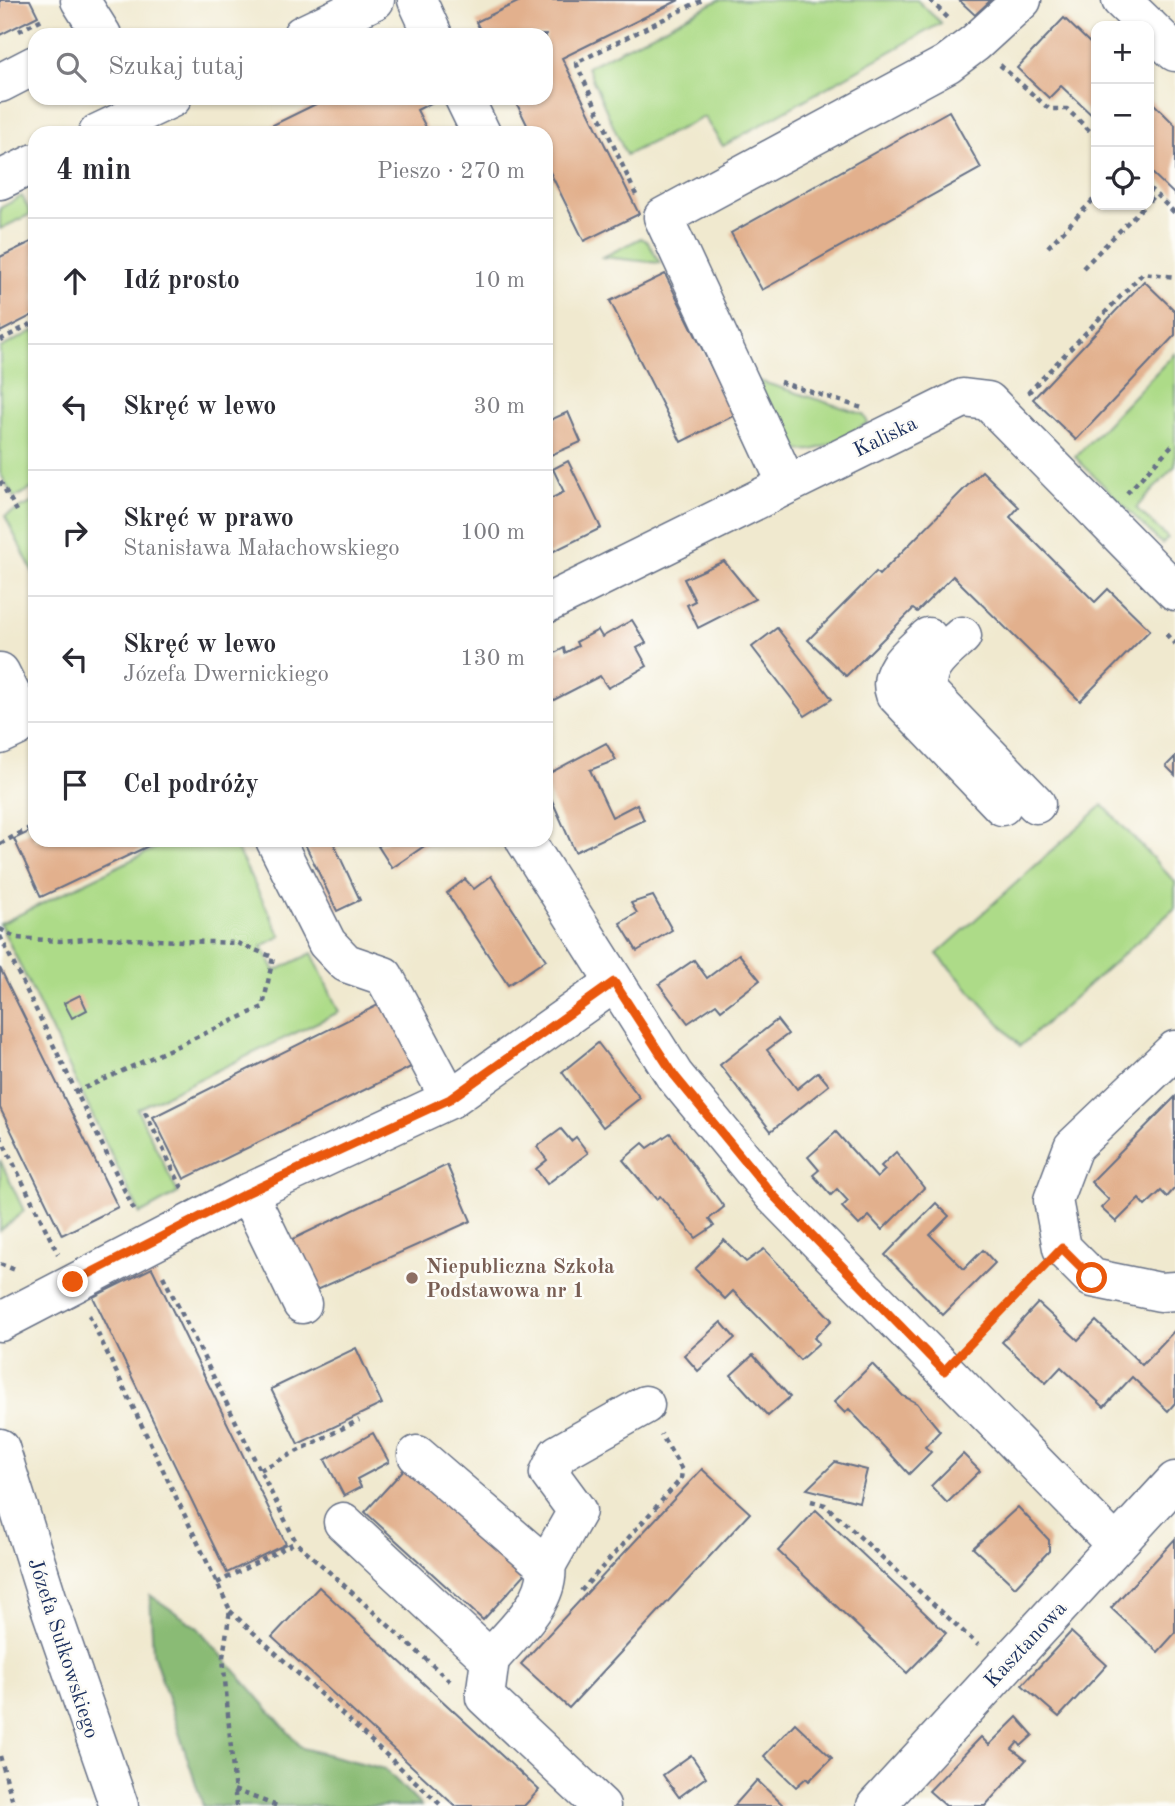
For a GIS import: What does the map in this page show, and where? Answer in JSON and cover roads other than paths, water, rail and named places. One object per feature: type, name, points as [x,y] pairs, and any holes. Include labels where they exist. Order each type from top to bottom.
[{"type":"street","points":[[80,0],[95,28]]},
{"type":"street","points":[[317,28],[376,0]]},
{"type":"street","points":[[417,0],[430,28]]},
{"type":"street","points":[[787,484],[663,217],[947,64],[975,43],[1022,0]]},
{"type":"street","points":[[1121,0],[1144,21]]},
{"type":"street","points":[[1154,31],[1175,52]]},
{"type":"street","points":[[0,83],[28,69]]},
{"type":"street","points":[[467,105],[478,126]]},
{"type":"street","points":[[124,126],[157,117]]},
{"type":"street","points":[[0,180],[28,166]]},
{"type":"street","name":"Kaliska","points":[[553,601],[963,398],[988,401],[1175,591]]},
{"type":"street","points":[[945,636],[930,670],[926,685],[929,693],[1019,805]]},
{"type":"street","points":[[0,672],[24,720],[17,727],[0,735]]},
{"type":"street","points":[[279,847],[327,943],[346,963],[384,975],[450,1099]]},
{"type":"street","points":[[529,847],[674,1075],[772,1194],[1116,1545]]},
{"type":"street","points":[[0,1322],[247,1193],[450,1099],[614,982]]},
{"type":"street","points":[[1175,1051],[1073,1147],[1053,1200],[1062,1248],[1092,1278],[1160,1292],[1175,1291]]},
{"type":"street","points":[[247,1193],[302,1304]]},
{"type":"street","points":[[601,1806],[485,1697],[490,1659],[537,1602],[548,1580],[546,1566],[578,1511],[549,1473],[551,1464],[558,1454],[645,1405]]},
{"type":"street","name":"Józefa Sułkowskiego","points":[[0,1448],[50,1607],[119,1806]]},
{"type":"street","points":[[417,1455],[546,1566]]},
{"type":"street","name":"Kasztanowa","points":[[876,1806],[1175,1481]]},
{"type":"street","points":[[342,1522],[490,1659]]},
{"type":"place","name":"Niepubliczna Szkoła Podstawowa nr 1","points":[[412,1278]]}]
